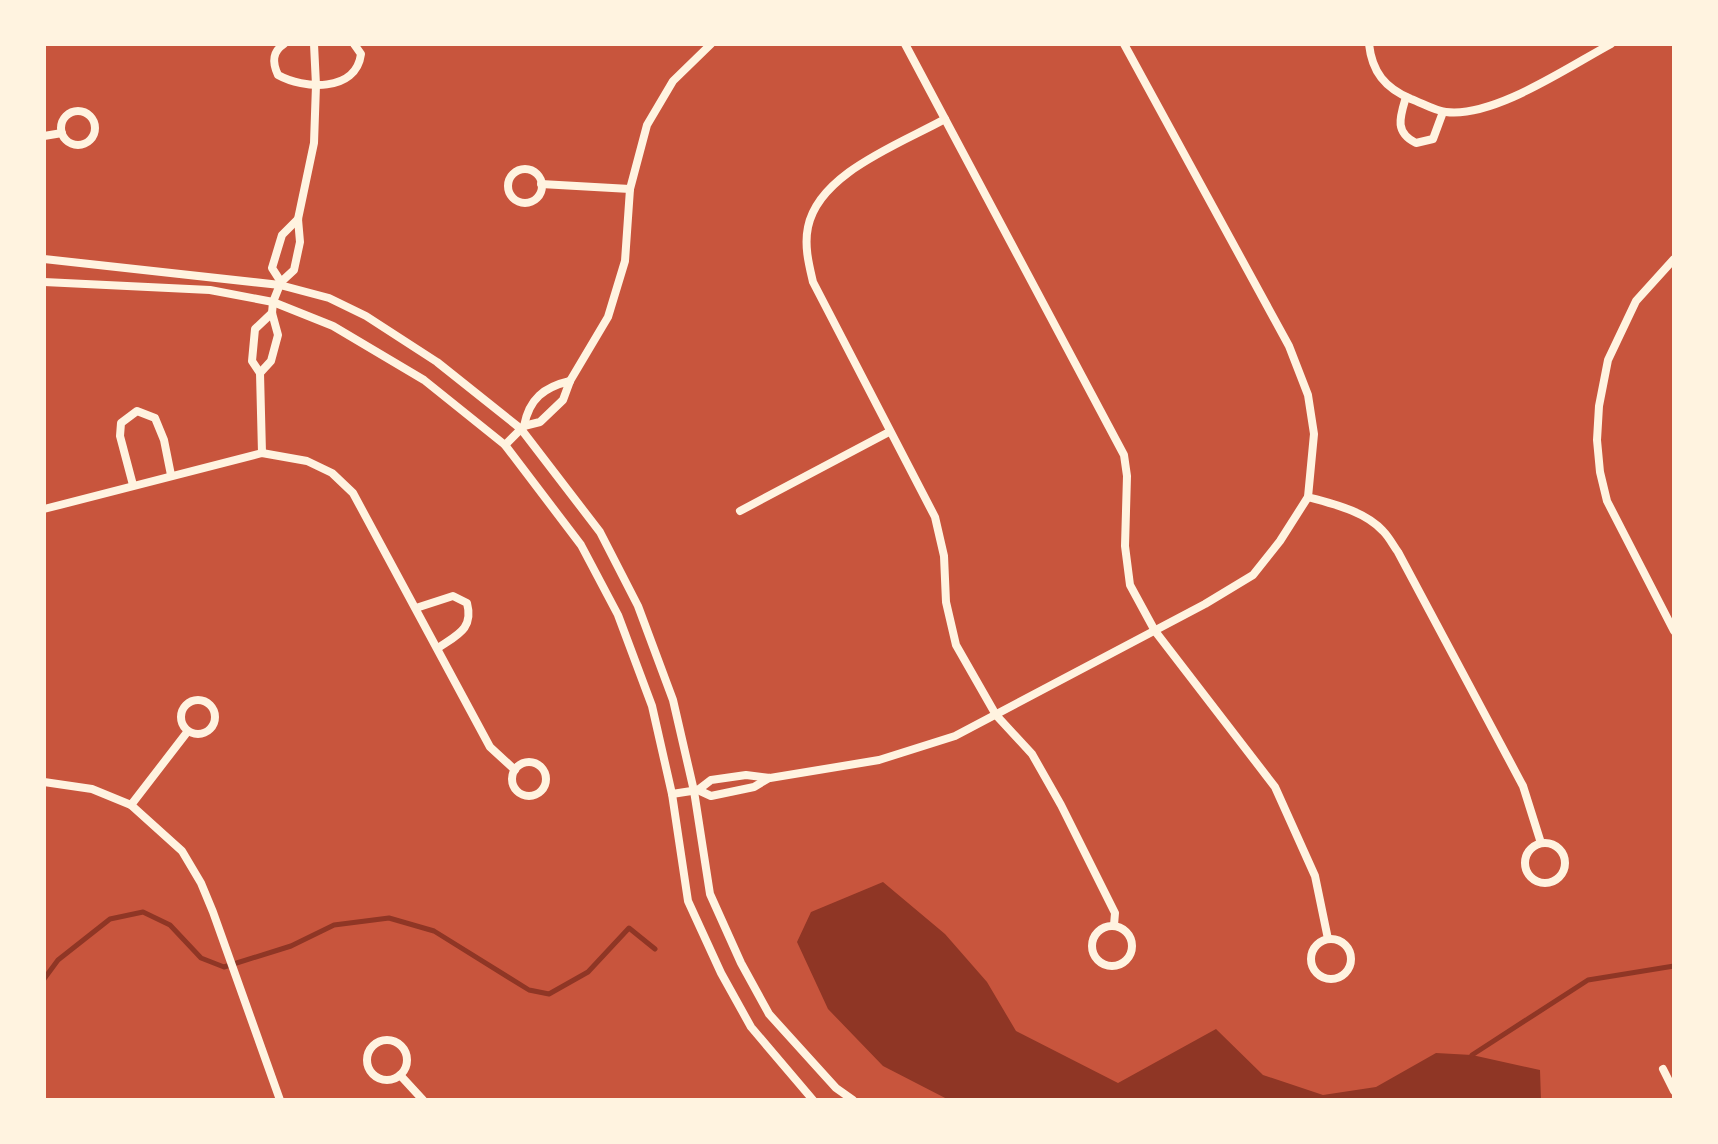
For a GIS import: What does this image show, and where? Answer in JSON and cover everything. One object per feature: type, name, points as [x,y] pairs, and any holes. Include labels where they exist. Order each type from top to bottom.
[{"type":"street","points":[[284,44],[277,49],[273,60],[278,75],[293,84],[316,85],[346,78],[356,69],[361,54],[354,44]]},
{"type":"street","points":[[260,373],[271,361],[278,335],[272,313],[273,302],[281,283],[294,270],[300,242],[298,219],[314,143],[314,44]]},
{"type":"street","points":[[522,427],[540,422],[563,400],[570,381],[608,317],[625,261],[630,189],[647,125],[673,81],[711,44]]},
{"type":"street","points":[[905,44],[1124,455],[1128,494],[1125,546],[1130,585],[1155,631],[1275,787],[1315,876],[1328,939]]},
{"type":"street","points":[[672,794],[696,790],[711,780],[746,775],[770,778],[879,760],[955,736],[1155,631],[1253,575],[1280,541],[1308,497],[1314,434],[1308,395],[1289,346],[1124,44]]},
{"type":"street","points":[[1369,44],[1371,59],[1379,77],[1395,92],[1443,112],[1472,112],[1505,101],[1611,44]]},
{"type":"street","points":[[1406,97],[1400,127],[1405,138],[1416,143],[1433,139],[1443,112]]},
{"type":"street","points":[[71,112],[82,112],[94,123],[91,139],[81,144],[70,143],[62,133],[63,119],[71,112]]},
{"type":"street","points":[[945,119],[841,175],[819,199],[808,227],[807,256],[813,282],[935,517],[944,556],[946,602],[956,645],[996,715],[1032,754],[1061,805],[1115,913],[1114,925]]},
{"type":"street","points":[[44,136],[62,133]]},
{"type":"street","points":[[524,169],[534,172],[541,184],[537,196],[528,202],[517,201],[508,188],[514,173],[524,169]]},
{"type":"street","points":[[541,184],[630,189]]},
{"type":"street","points":[[281,283],[272,268],[282,235],[298,219]]},
{"type":"street","points":[[44,259],[281,283],[329,298],[366,316],[437,362],[522,427],[600,532],[638,606],[673,700],[696,790],[710,894],[741,963],[769,1014],[836,1088],[853,1100]]},
{"type":"street","points":[[1674,259],[1636,301],[1608,360],[1599,406],[1597,440],[1607,501],[1674,631]]},
{"type":"street","points":[[44,282],[210,290],[273,302],[333,326],[424,380],[505,445],[581,545],[618,615],[652,706],[672,794],[688,901],[721,973],[751,1027],[813,1100]]},
{"type":"street","points":[[262,453],[260,373],[252,361],[255,329],[272,313]]},
{"type":"street","points":[[505,445],[522,427],[527,407],[552,385],[570,381]]},
{"type":"street","points":[[133,485],[120,436],[121,423],[137,411],[155,418],[164,440],[171,475]]},
{"type":"street","points":[[740,511],[889,432]]},
{"type":"street","points":[[44,509],[262,453],[307,461],[332,473],[353,493],[490,747],[515,770]]},
{"type":"street","points":[[1308,497],[1345,508],[1368,519],[1383,530],[1398,552],[1523,786],[1541,843]]},
{"type":"street","points":[[416,608],[453,596],[467,603],[470,614],[467,626],[438,648]]},
{"type":"street","points":[[196,699],[207,703],[214,712],[211,728],[202,734],[188,731],[180,721],[182,709],[196,699]]},
{"type":"street","points":[[131,805],[188,731]]},
{"type":"street","points":[[528,762],[539,765],[546,779],[542,789],[527,795],[517,791],[512,781],[515,770],[528,762]]},
{"type":"street","points":[[696,790],[711,796],[754,787],[770,778]]},
{"type":"street","points":[[44,782],[92,789],[131,805],[182,851],[201,883],[280,1100]]},
{"type":"street","points":[[1541,843],[1559,848],[1565,859],[1564,872],[1547,883],[1533,880],[1525,869],[1526,855],[1541,843]]},
{"type":"street","points":[[1114,925],[1130,935],[1132,948],[1126,960],[1114,966],[1100,963],[1095,958],[1092,944],[1097,932],[1114,925]]},
{"type":"street","points":[[1328,939],[1345,943],[1351,954],[1345,973],[1332,979],[1319,976],[1310,957],[1316,945],[1328,939]]},
{"type":"street","points":[[390,1039],[401,1045],[408,1062],[400,1075],[382,1080],[371,1071],[367,1058],[372,1046],[390,1039]]},
{"type":"street","points":[[1663,1069],[1674,1091]]},
{"type":"street","points":[[400,1075],[423,1100]]},
{"type":"shaded area","points":[[883,882],[945,934],[987,982],[1016,1031],[1118,1083],[1216,1029],[1263,1075],[1323,1095],[1376,1087],[1436,1053],[1472,1055],[1540,1070],[1541,1100],[949,1100],[883,1066],[828,1009],[797,942],[811,912]]},
{"type":"waterway","points":[[44,979],[58,960],[110,919],[143,912],[170,925],[201,958],[224,967],[291,946],[334,925],[389,918],[434,931],[529,990],[549,994],[588,972],[629,928],[655,949]]},
{"type":"waterway","points":[[1472,1055],[1588,980],[1674,966]]}]
